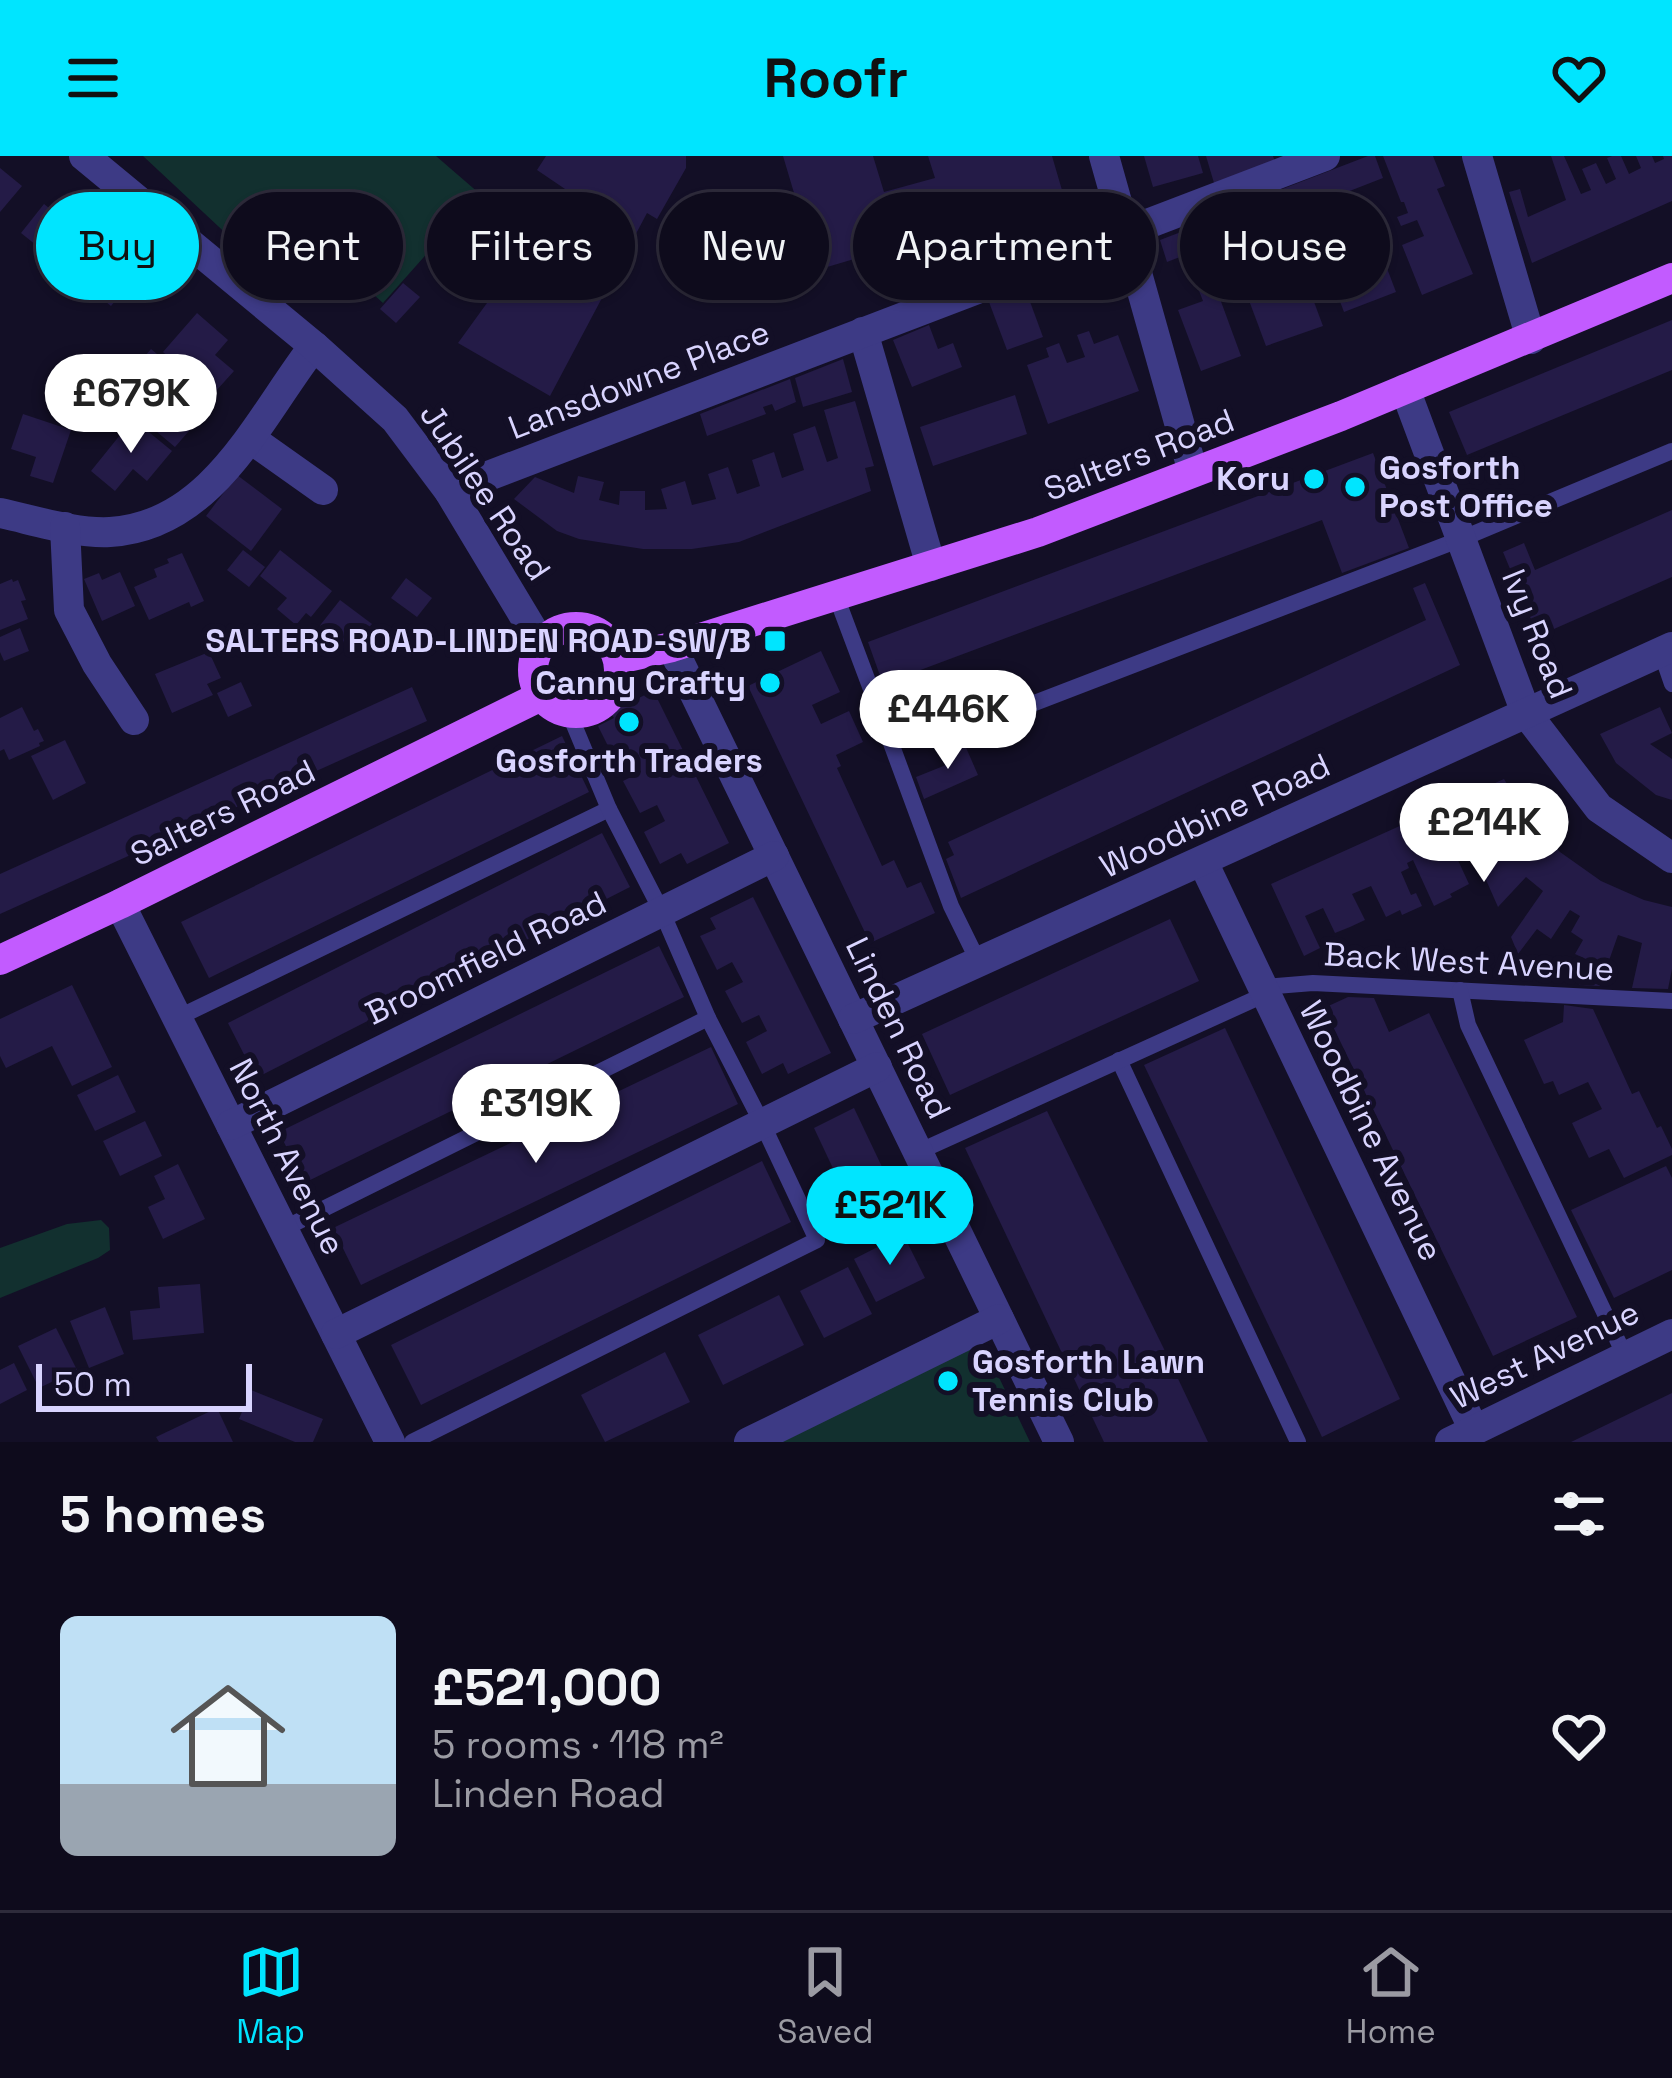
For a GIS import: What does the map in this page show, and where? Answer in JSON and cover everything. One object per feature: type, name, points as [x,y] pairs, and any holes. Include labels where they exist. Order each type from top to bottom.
[{"type":"main road","name":"Salters Road","points":[[618,659],[1038,532],[1531,339],[1672,278]]},
{"type":"main road","points":[[566,627],[594,630],[618,659],[615,690],[591,710],[569,713],[555,708],[534,682],[532,666],[541,644],[566,627]]},
{"type":"main road","name":"Salters Road","points":[[0,960],[541,696]]},
{"type":"street","name":"Jubilee Road","points":[[84,156],[395,419],[449,491],[541,644]]},
{"type":"street","points":[[1104,156],[1114,192]]},
{"type":"street","name":"Lansdowne Place","points":[[1156,221],[1289,163],[1325,156]]},
{"type":"street","points":[[1477,156],[1531,339]]},
{"type":"street","name":"Lansdowne Place","points":[[449,491],[949,300]]},
{"type":"street","points":[[1145,300],[1193,472]]},
{"type":"street","points":[[863,332],[931,566]]},
{"type":"street","points":[[0,513],[108,532],[154,524],[204,493],[251,440],[314,346]]},
{"type":"street","name":"Ivy Road","points":[[1405,388],[1526,713],[1599,808],[1672,858]]},
{"type":"street","points":[[251,440],[323,490]]},
{"type":"street","points":[[65,527],[69,610],[134,720]]},
{"type":"street","name":"Linden Road","points":[[672,646],[1059,1442]]},
{"type":"street","name":"Woodbine Road","points":[[853,1019],[1667,650]]},
{"type":"street","name":"Broomfield Road","points":[[231,1125],[774,856]]},
{"type":"street","name":"Woodbine Avenue","points":[[1203,862],[1462,1436]]},
{"type":"street","name":"North Avenue","points":[[120,904],[390,1442]]},
{"type":"street","points":[[336,1334],[877,1066]]},
{"type":"street","points":[[749,1442],[999,1319]]},
{"type":"street","name":"West Avenue","points":[[1462,1436],[1672,1334]]},
{"type":"lane","points":[[881,716],[946,737],[1461,538],[1672,451]]},
{"type":"lane","points":[[836,596],[951,905],[979,963]]},
{"type":"lane","points":[[1667,650],[1672,684]]},
{"type":"lane","points":[[412,1442],[817,1240],[609,808],[569,713]]},
{"type":"lane","points":[[177,1018],[609,808]]},
{"type":"lane","name":"Back West Avenue","points":[[1264,990],[1313,983],[1672,1001]]},
{"type":"lane","points":[[918,1152],[1264,990]]},
{"type":"lane","points":[[1460,990],[1468,1025],[1625,1356]]},
{"type":"lane","points":[[283,1229],[708,1018]]},
{"type":"lane","points":[[1119,1060],[1298,1442]]},
{"type":"green space","points":[[143,156],[436,156],[478,192],[427,192],[427,254],[403,281],[403,192],[223,192],[223,231],[199,208],[199,192],[182,192]]},
{"type":"green space","points":[[101,1220],[109,1228],[110,1250],[0,1298],[0,1248],[67,1224]]},
{"type":"green space","name":"Gosforth Lawn Tennis Club","points":[[981,1340],[1030,1442],[772,1442]]},
{"type":"building","points":[[546,156],[686,156],[686,168],[672,192],[659,192],[657,219],[647,213],[635,236],[635,192],[567,192],[537,170]]},
{"type":"building","points":[[783,156],[873,156],[884,192],[853,192],[853,259],[829,266],[829,192],[794,192]]},
{"type":"building","points":[[928,156],[1052,156],[1063,192],[884,192],[935,178]]},
{"type":"building","points":[[1144,156],[1198,156],[1203,173],[1153,187]]},
{"type":"building","points":[[1206,156],[1273,156],[1276,165],[1214,183]]},
{"type":"building","points":[[1368,156],[1375,156],[1383,178],[1347,192],[1275,192]]},
{"type":"building","points":[[1383,156],[1433,156],[1445,186],[1437,189],[1473,274],[1422,295],[1402,245],[1424,236],[1417,220],[1401,226],[1397,217],[1408,213]]},
{"type":"building","points":[[1551,156],[1564,156],[1581,194],[1591,190],[1582,169],[1596,163],[1606,184],[1616,179],[1607,158],[1621,156],[1629,174],[1641,168],[1636,156],[1652,156],[1655,163],[1672,156],[1672,201],[1532,263],[1509,192],[1520,189],[1528,217],[1566,200]]},
{"type":"building","points":[[0,168],[22,186],[0,212]]},
{"type":"building","points":[[36,214],[36,245],[21,233]]},
{"type":"building","points":[[1180,232],[1180,257],[1167,262],[1160,240]]},
{"type":"building","points":[[403,283],[420,297],[396,323],[380,309],[388,300],[403,300]]},
{"type":"building","points":[[489,300],[601,300],[550,396],[458,343]]},
{"type":"building","points":[[1029,300],[1043,337],[1007,350],[989,302]]},
{"type":"building","points":[[1220,300],[1241,356],[1201,371],[1178,310]]},
{"type":"building","points":[[1249,300],[1313,300],[1323,326],[1266,346]]},
{"type":"building","points":[[1339,300],[1375,300],[1344,312]]},
{"type":"building","points":[[197,313],[228,340],[215,355],[234,371],[215,392],[163,352]]},
{"type":"building","points":[[1672,320],[1672,370],[1467,455],[1449,412]]},
{"type":"building","points":[[929,325],[938,349],[953,343],[962,367],[912,387],[893,340]]},
{"type":"building","points":[[1089,331],[1094,344],[1118,335],[1139,391],[1048,424],[1027,365],[1049,357],[1046,348],[1059,343],[1067,363],[1085,357],[1077,335]]},
{"type":"building","points":[[151,349],[193,384],[174,406],[195,424],[175,447],[126,406],[138,384],[128,376]]},
{"type":"building","points":[[843,359],[852,392],[803,407],[795,378]]},
{"type":"building","points":[[790,379],[796,402],[775,411],[772,404],[763,407],[766,414],[707,436],[700,414]]},
{"type":"building","points":[[1015,395],[1027,434],[933,466],[920,427]]},
{"type":"building","points":[[855,401],[874,466],[865,468],[871,491],[739,542],[643,549],[579,539],[557,531],[514,499],[535,477],[574,493],[578,476],[604,482],[599,500],[619,505],[620,491],[645,491],[645,510],[667,509],[661,489],[685,481],[692,505],[716,499],[708,474],[728,467],[737,494],[760,486],[752,460],[774,452],[782,478],[804,470],[793,434],[815,426],[827,462],[838,458],[824,410]]},
{"type":"building","points":[[23,414],[71,430],[53,483],[30,476],[36,457],[11,449]]},
{"type":"building","points":[[133,419],[172,451],[147,481],[133,469],[115,491],[91,471]]},
{"type":"building","points":[[1373,453],[1409,548],[1342,573],[1322,520],[883,684],[868,642]]},
{"type":"building","points":[[237,475],[282,509],[251,551],[206,516]]},
{"type":"building","points":[[1672,510],[1672,577],[1538,636],[1503,552],[1524,543],[1535,570]]},
{"type":"building","points":[[243,550],[265,567],[249,587],[227,570]]},
{"type":"building","points":[[280,550],[332,591],[311,617],[306,613],[296,625],[277,609],[287,598],[260,576]]},
{"type":"building","points":[[182,553],[204,601],[191,607],[189,602],[149,620],[134,587],[157,577],[154,569]]},
{"type":"building","points":[[120,572],[135,606],[102,621],[84,579],[99,573],[102,580]]},
{"type":"building","points":[[406,578],[432,598],[417,617],[391,598]]},
{"type":"building","points":[[18,580],[26,600],[21,601],[28,619],[0,630],[0,584]]},
{"type":"building","points":[[1425,583],[1460,665],[961,898],[946,859],[954,855],[948,842],[1426,620],[1413,588]]},
{"type":"building","points":[[340,600],[372,624],[350,653],[318,628]]},
{"type":"building","points":[[20,628],[29,651],[4,661],[0,637]]},
{"type":"building","points":[[821,651],[840,692],[812,705],[821,724],[849,711],[863,742],[836,755],[841,766],[837,768],[882,866],[894,860],[907,888],[921,882],[935,913],[870,943],[748,686]]},
{"type":"building","points":[[209,652],[221,678],[207,684],[213,695],[172,713],[155,674]]},
{"type":"building","points":[[241,682],[252,706],[228,717],[217,693]]},
{"type":"building","points":[[412,687],[427,721],[0,914],[0,874]]},
{"type":"building","points":[[647,694],[657,698],[729,843],[687,864],[681,853],[660,864],[644,832],[665,821],[657,805],[640,813],[623,781],[641,772],[631,752],[615,760],[598,726],[614,718],[610,712]]},
{"type":"building","points":[[22,707],[44,741],[9,760],[4,749],[0,751],[0,718]]},
{"type":"building","points":[[1660,707],[1672,733],[1650,744],[1672,759],[1672,800],[1656,795],[1616,763],[1600,734]]},
{"type":"building","points":[[562,736],[589,792],[209,978],[181,922]]},
{"type":"building","points":[[65,740],[86,783],[53,800],[31,756]]},
{"type":"building","points":[[964,743],[978,775],[924,799],[916,777],[946,765],[941,752]]},
{"type":"building","points":[[1504,779],[1528,818],[1560,852],[1601,881],[1672,907],[1668,989],[1632,988],[1642,943],[1618,935],[1600,986],[1579,985],[1590,961],[1575,954],[1583,940],[1571,932],[1580,916],[1570,910],[1551,939],[1537,929],[1518,954],[1511,937],[1543,891],[1526,877],[1498,907],[1483,873],[1503,854],[1496,844],[1503,839],[1491,824],[1481,830],[1486,841],[1476,846],[1471,834],[1450,843],[1469,884],[1452,897],[1434,906],[1413,860],[1401,872],[1422,906],[1386,917],[1371,886],[1352,894],[1365,920],[1335,933],[1323,908],[1305,916],[1320,948],[1304,956],[1271,884]]},
{"type":"building","points":[[602,833],[630,887],[256,1078],[228,1023]]},
{"type":"building","points":[[753,897],[831,1053],[788,1074],[783,1063],[762,1074],[746,1042],[767,1031],[759,1015],[742,1023],[725,991],[743,982],[732,962],[717,970],[700,936],[716,929],[710,918]]},
{"type":"building","points":[[1170,919],[1199,981],[950,1095],[922,1034]]},
{"type":"building","points":[[659,946],[684,997],[304,1183],[279,1132]]},
{"type":"building","points":[[72,985],[112,1067],[72,1086],[52,1046],[6,1068],[0,1056],[0,1019]]},
{"type":"building","points":[[1348,997],[1374,998],[1389,1032],[1429,1013],[1577,1317],[1493,1356],[1324,1008]]},
{"type":"building","points":[[1564,1005],[1593,1009],[1632,1094],[1639,1091],[1672,1155],[1624,1178],[1609,1149],[1589,1158],[1572,1123],[1602,1109],[1588,1082],[1559,1095],[1553,1081],[1544,1084],[1524,1040],[1563,1022]]},
{"type":"building","points":[[1225,1028],[1400,1399],[1322,1437],[1144,1065]]},
{"type":"building","points":[[711,1047],[738,1104],[361,1285],[333,1228]]},
{"type":"building","points":[[118,1075],[136,1112],[95,1131],[77,1095]]},
{"type":"building","points":[[854,1108],[903,1211],[862,1230],[814,1128]]},
{"type":"building","points":[[1047,1111],[1208,1442],[1104,1442],[965,1148]]},
{"type":"building","points":[[145,1121],[162,1156],[120,1176],[103,1141]]},
{"type":"building","points":[[762,1161],[791,1222],[421,1405],[391,1345]]},
{"type":"building","points":[[178,1164],[205,1219],[163,1239],[148,1207],[165,1199],[154,1176]]},
{"type":"building","points":[[1666,1166],[1672,1178],[1672,1270],[1614,1298],[1571,1210]]},
{"type":"building","points":[[903,1234],[925,1278],[876,1302],[854,1259]]},
{"type":"building","points":[[848,1267],[872,1314],[824,1338],[800,1291]]},
{"type":"building","points":[[200,1284],[204,1333],[133,1340],[130,1311],[160,1308],[158,1287]]},
{"type":"building","points":[[779,1295],[804,1345],[723,1385],[698,1335]]},
{"type":"building","points":[[105,1307],[124,1354],[89,1368],[70,1321]]},
{"type":"building","points":[[56,1328],[77,1370],[39,1388],[18,1346]]},
{"type":"building","points":[[665,1352],[690,1402],[605,1442],[581,1395]]},
{"type":"building","points":[[14,1363],[27,1390],[0,1404],[0,1370]]},
{"type":"building","points":[[251,1390],[323,1419],[313,1442],[295,1442],[239,1419]]},
{"type":"building","points":[[1672,1393],[1672,1442],[1571,1442],[1645,1406]]},
{"type":"building","points":[[217,1408],[233,1442],[159,1442],[156,1437]]},
{"type":"place","name":"Koru","points":[[1314,479]]},
{"type":"place","name":"Gosforth Post Office","points":[[1355,487]]},
{"type":"place","name":"SALTERS ROAD-LINDEN ROAD-SW/B","points":[[775,641]]},
{"type":"place","name":"Canny Crafty","points":[[770,683]]},
{"type":"place","name":"Gosforth Traders","points":[[629,722]]},
{"type":"place","name":"Gosforth Lawn Tennis Club","points":[[948,1381]]}]
